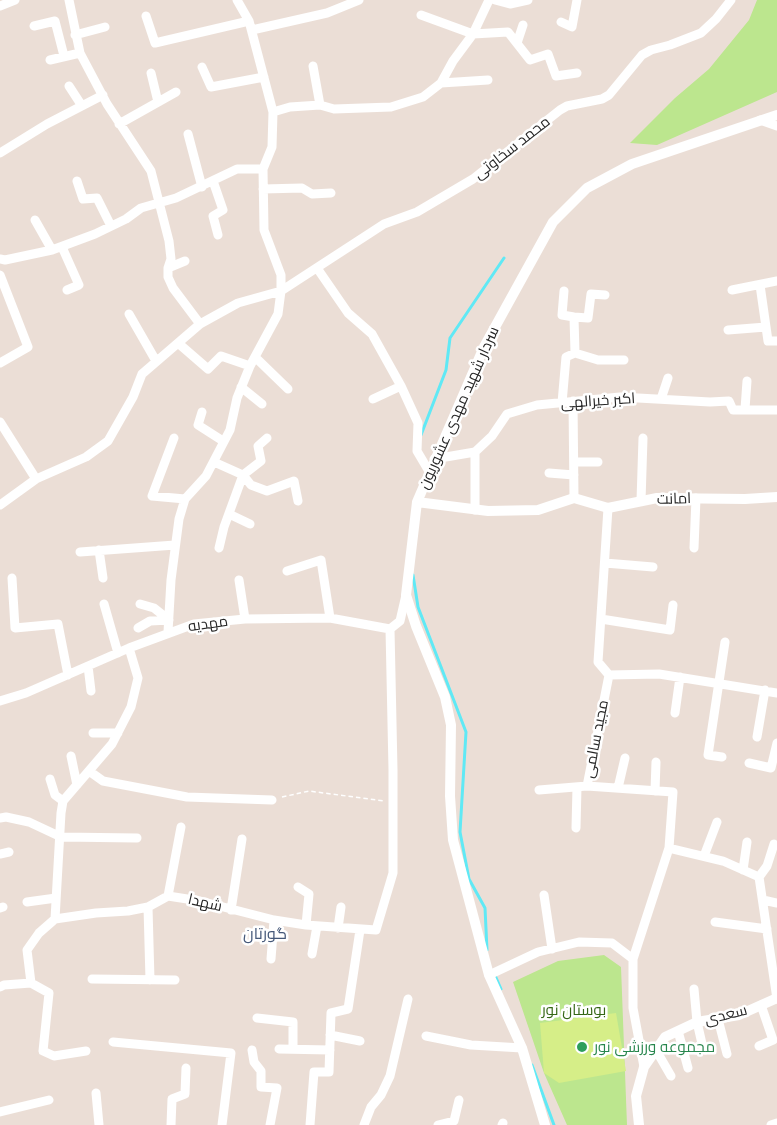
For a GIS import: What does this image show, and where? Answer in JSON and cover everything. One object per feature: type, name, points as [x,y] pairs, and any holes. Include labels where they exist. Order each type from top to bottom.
[{"type":"street","points":[[0,6],[15,0]]},
{"type":"street","points":[[69,0],[80,53],[119,124],[151,171],[169,241],[171,259],[168,277],[173,288],[200,324]]},
{"type":"street","points":[[168,632],[175,545],[185,499],[206,476],[230,430],[241,387],[278,314],[281,291],[281,275],[264,230],[262,169],[272,147],[273,112],[250,26],[237,0]]},
{"type":"street","points":[[146,16],[155,43],[327,13],[359,0]]},
{"type":"street","points":[[273,112],[290,107],[320,105],[334,109],[390,107],[423,97],[441,83],[453,61],[473,34],[489,0]]},
{"type":"street","points":[[495,0],[510,4],[528,0]]},
{"type":"street","points":[[561,22],[572,27],[577,0]]},
{"type":"street","name":"محمد سخاوتی","points":[[0,505],[36,479],[86,457],[108,441],[133,397],[142,374],[200,324],[238,303],[281,291],[384,224],[417,212],[473,179],[567,106],[602,99],[609,95],[642,55],[700,33],[716,19],[731,0]]},
{"type":"street","points":[[421,15],[473,34],[508,32],[530,60],[548,54],[556,76],[577,73]]},
{"type":"street","points":[[34,26],[55,21],[64,56]]},
{"type":"street","points":[[517,43],[523,25]]},
{"type":"street","points":[[75,35],[105,27]]},
{"type":"street","points":[[50,60],[80,53]]},
{"type":"street","points":[[202,66],[211,87],[264,77]]},
{"type":"street","points":[[313,66],[320,105]]},
{"type":"street","points":[[151,72],[158,102]]},
{"type":"street","points":[[441,83],[488,80]]},
{"type":"street","points":[[69,86],[82,106]]},
{"type":"street","points":[[119,124],[176,92]]},
{"type":"street","points":[[0,153],[47,124],[103,95]]},
{"type":"street","name":"سردار شهید مهدی عشوریون","points":[[545,1125],[522,1047],[489,975],[453,840],[450,796],[451,725],[447,706],[406,595],[417,502],[484,347],[553,222],[587,188],[632,164],[777,114]]},
{"type":"street","points":[[760,120],[777,126]]},
{"type":"street","points":[[188,134],[202,187]]},
{"type":"street","points":[[0,259],[5,260],[62,247],[111,226],[141,208],[176,198],[237,170],[262,169]]},
{"type":"street","points":[[213,181],[223,210],[213,216],[218,235]]},
{"type":"street","points":[[77,182],[82,199],[97,198],[111,226]]},
{"type":"street","points":[[263,189],[302,188],[312,195],[331,193]]},
{"type":"street","points":[[35,219],[52,250]]},
{"type":"street","points":[[62,247],[79,285],[67,290]]},
{"type":"street","points":[[168,268],[185,261]]},
{"type":"street","points":[[317,268],[348,313],[372,334],[401,386],[418,423],[417,451],[430,473]]},
{"type":"street","points":[[0,275],[28,348],[0,363]]},
{"type":"street","points":[[732,290],[777,281]]},
{"type":"street","points":[[760,285],[768,342],[777,341]]},
{"type":"street","points":[[564,291],[562,315],[574,317],[588,318],[591,294],[604,295]]},
{"type":"street","points":[[129,314],[156,361]]},
{"type":"street","points":[[574,317],[575,354]]},
{"type":"street","points":[[728,330],[766,327]]},
{"type":"street","points":[[178,343],[208,369],[221,356],[252,362],[288,389]]},
{"type":"street","points":[[562,403],[566,357],[575,354],[598,360],[624,360]]},
{"type":"street","points":[[661,399],[668,378]]},
{"type":"street","points":[[745,409],[747,381]]},
{"type":"street","points":[[373,399],[401,386]]},
{"type":"street","points":[[241,387],[262,404]]},
{"type":"street","name":"اکبر خیرالهی","points":[[475,452],[492,436],[507,414],[537,405],[620,397],[729,401],[733,410],[777,410]]},
{"type":"street","points":[[417,502],[475,510],[538,510],[574,498],[573,401]]},
{"type":"street","points":[[202,412],[198,425],[223,441]]},
{"type":"street","points":[[0,422],[36,479]]},
{"type":"street","points":[[174,438],[152,496],[185,499]]},
{"type":"street","points":[[219,548],[243,475],[261,461],[258,446],[267,438]]},
{"type":"street","points":[[641,501],[643,438]]},
{"type":"street","points":[[434,459],[475,452],[475,510]]},
{"type":"street","points":[[214,462],[243,475],[251,485],[267,491],[294,481],[298,501]]},
{"type":"street","points":[[574,462],[598,462]]},
{"type":"street","points":[[549,473],[574,476]]},
{"type":"street","name":"امانت","points":[[574,498],[608,508],[657,498],[745,500],[777,497]]},
{"type":"street","points":[[694,548],[696,498]]},
{"type":"street","points":[[608,508],[598,662],[609,675],[659,674],[777,693]]},
{"type":"street","points":[[229,514],[250,524]]},
{"type":"street","points":[[80,552],[175,545]]},
{"type":"street","points":[[99,550],[103,578]]},
{"type":"street","points":[[287,571],[321,560],[330,618]]},
{"type":"street","points":[[605,563],[653,567]]},
{"type":"street","points":[[12,578],[15,628],[58,624],[69,675]]},
{"type":"street","points":[[239,580],[245,619]]},
{"type":"street","points":[[310,1125],[314,1072],[329,1072],[331,1013],[348,1009],[360,930],[376,930],[393,873],[390,629],[400,621],[406,595]]},
{"type":"street","points":[[104,604],[118,653]]},
{"type":"street","points":[[140,604],[154,608],[169,620]]},
{"type":"street","points":[[601,619],[670,630],[673,605]]},
{"type":"street","name":"مهدیه","points":[[0,701],[26,693],[168,632],[194,624],[245,619],[330,618],[390,629]]},
{"type":"street","points":[[138,628],[150,621],[169,620]]},
{"type":"street","points":[[722,757],[708,755],[725,642]]},
{"type":"street","points":[[31,983],[27,950],[39,933],[55,919],[63,801],[112,744],[131,707],[138,678],[129,648]]},
{"type":"street","points":[[88,666],[91,692]]},
{"type":"street","name":"مجید سالمی","points":[[609,675],[582,787],[655,791]]},
{"type":"street","points":[[675,713],[680,677]]},
{"type":"street","points":[[757,736],[765,690]]},
{"type":"street","points":[[93,733],[118,733]]},
{"type":"street","points":[[749,763],[771,768],[777,743]]},
{"type":"street","points":[[71,756],[77,785]]},
{"type":"street","points":[[618,788],[625,758]]},
{"type":"street","points":[[643,1070],[633,1008],[633,959],[669,848],[673,792],[655,791],[656,762]]},
{"type":"street","points":[[90,771],[103,781],[187,797],[272,800]]},
{"type":"street","points":[[50,779],[55,795],[63,801]]},
{"type":"street","points":[[539,790],[582,787],[576,828]]},
{"type":"street","points":[[0,818],[6,817],[29,822],[61,837],[137,838]]},
{"type":"street","points":[[704,856],[717,822]]},
{"type":"street","points":[[168,896],[181,827]]},
{"type":"street","points":[[231,910],[242,839]]},
{"type":"street","points":[[743,870],[747,842]]},
{"type":"street","points":[[774,844],[774,855],[759,877],[777,998]]},
{"type":"street","points":[[669,848],[723,861],[759,877]]},
{"type":"street","points":[[298,887],[309,894],[306,925]]},
{"type":"street","points":[[544,895],[552,949]]},
{"type":"street","name":"شهدا","points":[[55,919],[129,911],[148,907],[168,896],[200,901],[274,920],[360,930]]},
{"type":"street","points":[[27,902],[56,898]]},
{"type":"street","points":[[763,900],[777,903]]},
{"type":"street","points":[[148,907],[150,980]]},
{"type":"street","points":[[338,928],[340,907]]},
{"type":"street","points":[[271,959],[274,920]]},
{"type":"street","points":[[715,922],[767,929]]},
{"type":"street","points":[[312,954],[317,926]]},
{"type":"street","points":[[489,975],[538,952],[579,942],[612,943],[633,959]]},
{"type":"street","points":[[92,980],[176,980]]},
{"type":"street","points":[[0,987],[31,983],[50,993],[43,1051],[54,1056],[86,1051]]},
{"type":"street","points":[[694,989],[697,1023],[703,1048]]},
{"type":"street","name":"سعدی","points":[[639,1125],[636,1096],[643,1070],[665,1037],[697,1023],[739,1015],[777,998]]},
{"type":"street","points":[[364,1125],[371,1107],[381,1095],[390,1076],[408,999]]},
{"type":"street","points":[[759,1046],[773,1040],[761,1005]]},
{"type":"street","points":[[257,1018],[293,1022],[293,1049]]},
{"type":"street","points":[[718,1018],[727,1054]]},
{"type":"street","points":[[681,1030],[688,1068]]},
{"type":"street","points":[[330,1035],[360,1041]]},
{"type":"street","points":[[426,1035],[471,1046],[522,1047]]},
{"type":"street","points":[[113,1042],[231,1053],[222,1125]]},
{"type":"street","points":[[279,1048],[330,1050]]},
{"type":"street","points":[[252,1050],[254,1062],[261,1071],[261,1087],[277,1088],[270,1125]]},
{"type":"street","points":[[656,1050],[670,1076]]},
{"type":"street","points":[[171,1125],[172,1099],[185,1094],[186,1068]]},
{"type":"street","points":[[96,1093],[99,1125]]},
{"type":"street","points":[[0,1112],[49,1100]]},
{"type":"street","points":[[438,1125],[454,1121],[459,1100]]},
{"type":"street","points":[[771,1125],[777,1123]]},
{"type":"path","points":[[272,800],[309,791],[373,798],[393,803]]},
{"type":"green space","points":[[757,0],[777,0],[777,92],[657,145],[630,143],[675,98],[709,69],[749,20]]},
{"type":"green space","name":"بوستان نور","points":[[604,955],[621,967],[627,1125],[567,1125],[544,1073],[513,982],[558,961]]},
{"type":"green space","name":"مجموعه ورزشی نور","points":[[616,1013],[626,1071],[559,1083],[544,1073],[540,1023]]},
{"type":"waterway","points":[[421,435],[446,370],[450,338],[504,258]]},
{"type":"waterway","points":[[413,575],[418,607],[466,732],[460,832],[469,879],[485,908],[487,950]]},
{"type":"waterway","points":[[494,973],[501,989]]},
{"type":"waterway","points":[[532,1065],[554,1125]]},
{"type":"place","name":"مجموعه ورزشی نور","points":[[582,1047]]},
{"type":"district","name":"گورتان","points":[[265,934]]}]
